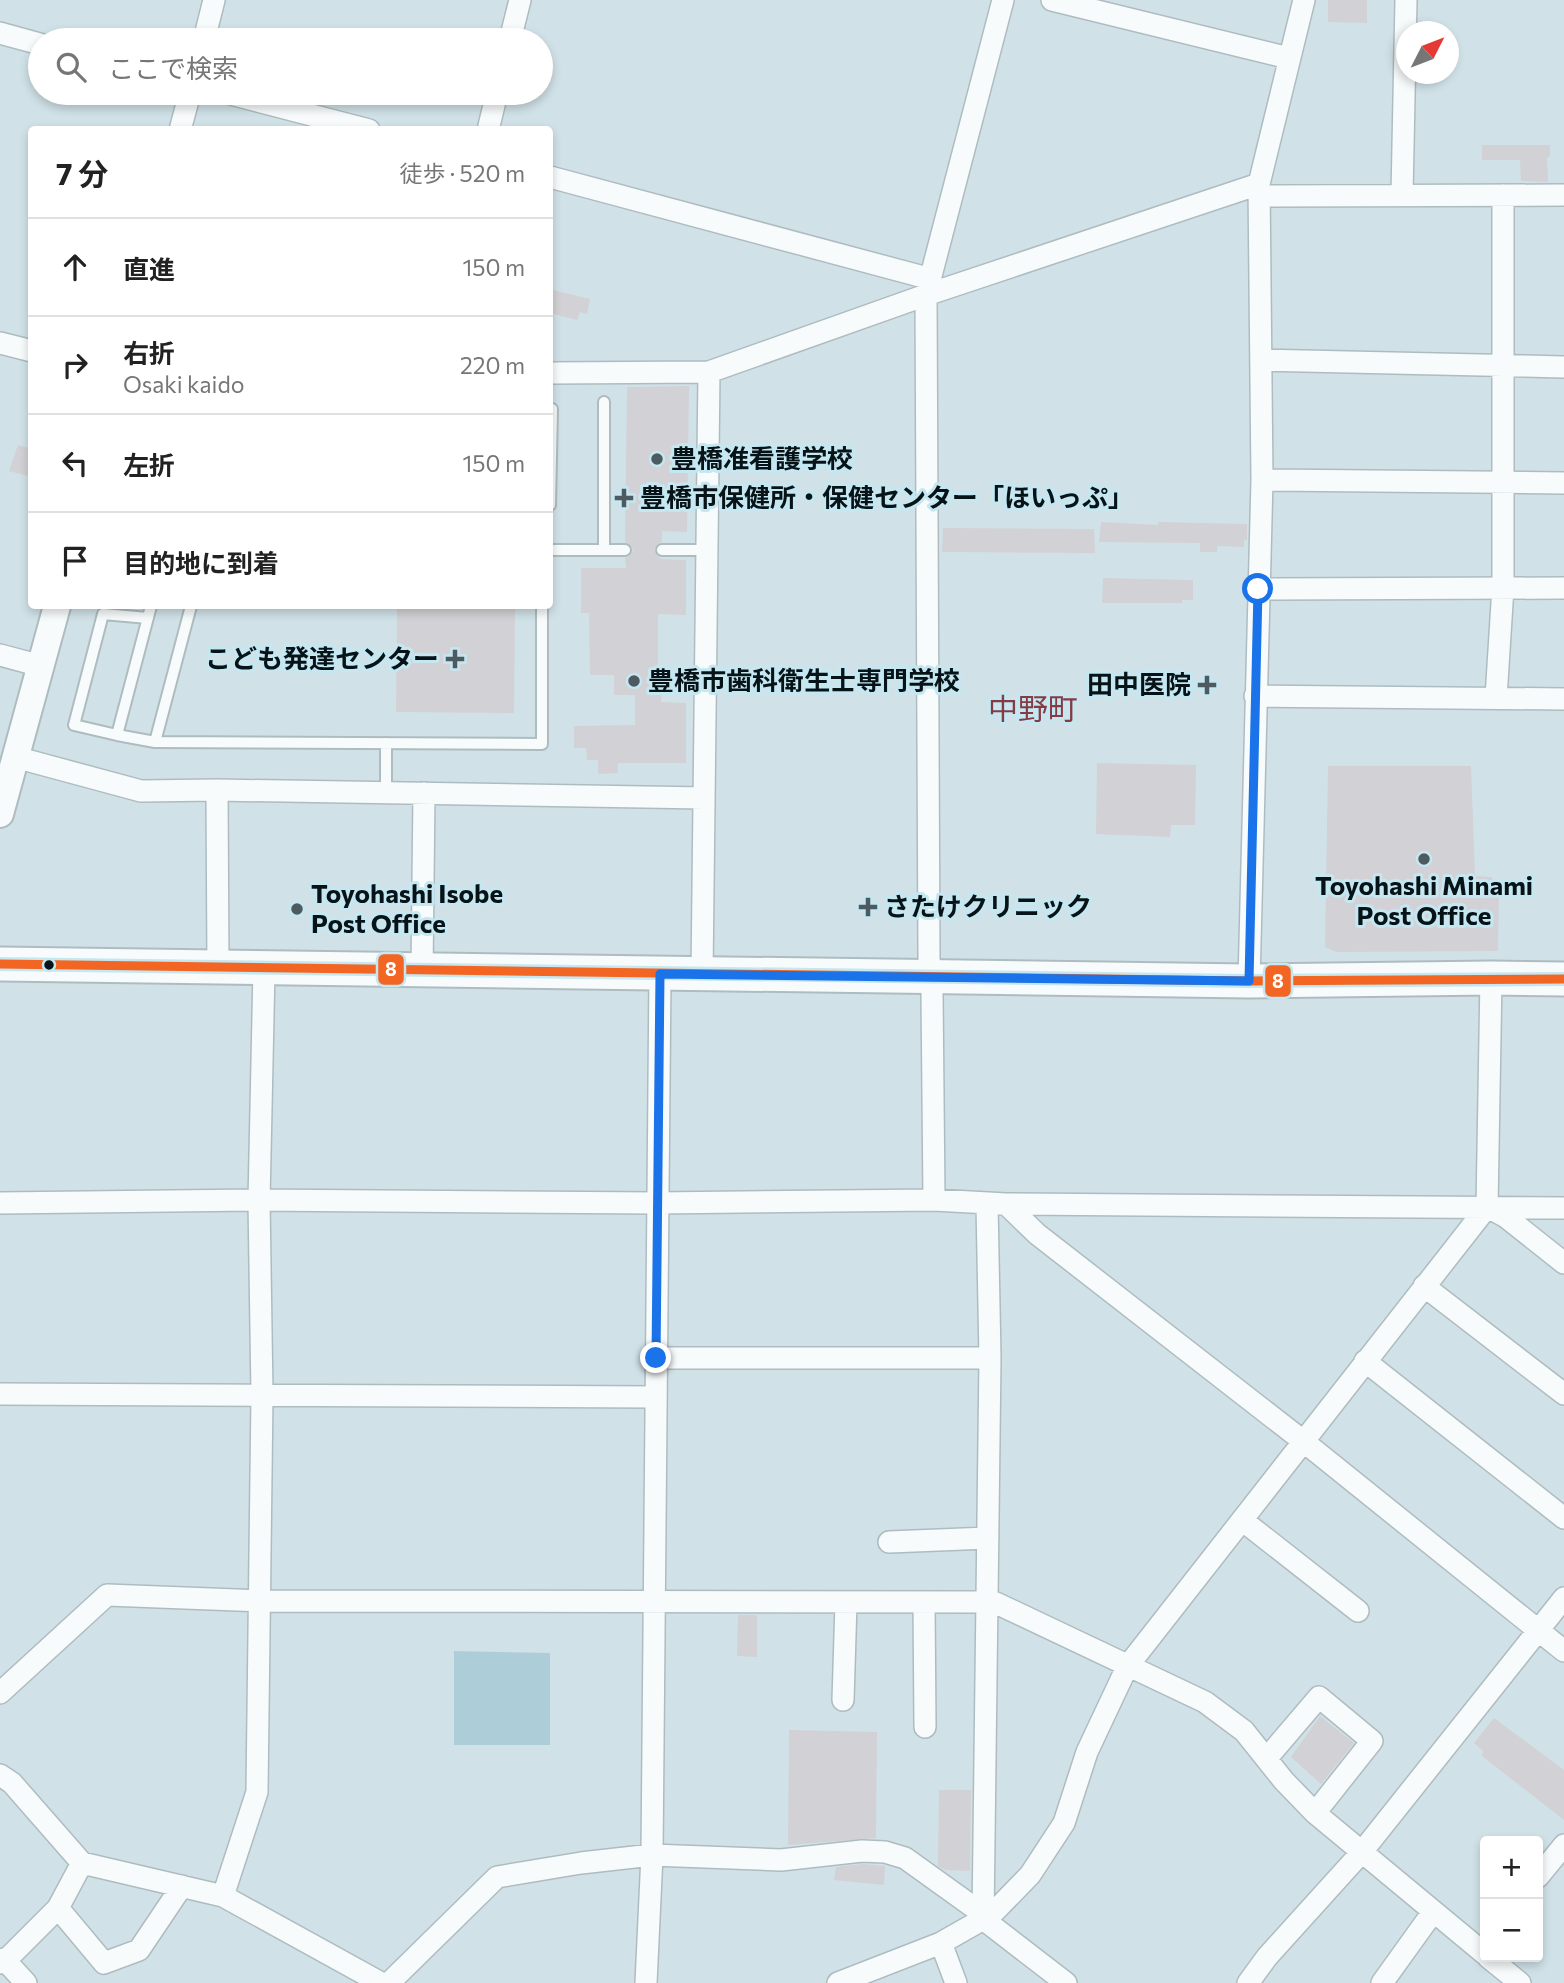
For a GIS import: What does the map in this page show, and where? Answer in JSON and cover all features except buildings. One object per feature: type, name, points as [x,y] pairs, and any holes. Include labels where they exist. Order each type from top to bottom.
[{"type":"main road","points":[[0,964],[1249,981],[1564,979]]},
{"type":"street","points":[[207,28],[214,0]]},
{"type":"street","points":[[513,28],[520,0]]},
{"type":"street","points":[[934,1200],[928,287],[1003,0]]},
{"type":"street","points":[[1052,0],[1290,58]]},
{"type":"street","points":[[1249,981],[1262,480],[1259,190],[1304,0]]},
{"type":"street","points":[[1402,195],[1406,0]]},
{"type":"street","points":[[0,33],[28,41]]},
{"type":"street","points":[[181,126],[187,105]]},
{"type":"street","points":[[273,105],[354,126]]},
{"type":"street","points":[[489,126],[494,105]]},
{"type":"street","points":[[553,178],[928,287]]},
{"type":"street","points":[[553,373],[709,372],[928,287],[1259,190],[1402,195],[1564,195]]},
{"type":"street","points":[[1496,698],[1503,587],[1503,195]]},
{"type":"street","points":[[0,343],[28,350]]},
{"type":"street","points":[[1262,360],[1564,367]]},
{"type":"street","points":[[702,975],[709,372]]},
{"type":"street","points":[[1262,480],[1564,483]]},
{"type":"street","points":[[1258,589],[1564,588]]},
{"type":"street","points":[[0,814],[56,609]]},
{"type":"street","points":[[0,655],[41,666]]},
{"type":"street","points":[[1255,696],[1564,699]]},
{"type":"street","points":[[15,757],[141,791],[704,798]]},
{"type":"street","points":[[217,790],[218,968]]},
{"type":"street","points":[[422,971],[424,793]]},
{"type":"street","points":[[223,1896],[257,1792],[262,1395],[259,1201],[264,968]]},
{"type":"street","points":[[646,1983],[652,1855],[660,974]]},
{"type":"street","points":[[838,1983],[941,1943],[983,1916],[992,1914],[1030,1875],[1064,1822],[1087,1752],[1126,1667],[1486,1207],[1491,978]]},
{"type":"street","points":[[0,1203],[657,1203],[934,1200],[997,1204],[1564,1208]]},
{"type":"street","points":[[983,1916],[990,1358],[997,1204]]},
{"type":"street","points":[[997,1204],[1303,1441],[1564,1651]]},
{"type":"street","points":[[1486,1207],[1506,1217],[1564,1263]]},
{"type":"street","points":[[1424,1286],[1564,1394]]},
{"type":"street","points":[[656,1358],[990,1358]]},
{"type":"street","points":[[1366,1361],[1564,1518]]},
{"type":"street","points":[[0,1394],[655,1397]]},
{"type":"street","points":[[1242,1520],[1358,1611]]},
{"type":"street","points":[[889,1542],[988,1538]]},
{"type":"street","points":[[0,1693],[107,1595],[260,1601],[996,1603],[1126,1667],[1205,1702],[1222,1713],[1244,1731],[1284,1781],[1315,1813],[1433,1912],[1480,1947]]},
{"type":"street","points":[[1248,1983],[1267,1956],[1361,1853],[1564,1598]]},
{"type":"street","points":[[924,1602],[925,1727]]},
{"type":"street","points":[[843,1700],[846,1603]]},
{"type":"street","points":[[1267,1758],[1319,1697],[1372,1741],[1315,1813]]},
{"type":"street","points":[[0,1775],[12,1783],[82,1863],[223,1896],[381,1983]]},
{"type":"street","points":[[1543,1871],[1564,1844]]},
{"type":"street","points":[[389,1983],[497,1877],[652,1855],[781,1860],[862,1851],[885,1852],[905,1858],[1066,1983]]},
{"type":"street","points":[[26,1983],[4,1956],[58,1908],[82,1863]]},
{"type":"street","points":[[58,1908],[104,1963],[139,1950],[182,1886]]},
{"type":"street","points":[[1382,1983],[1433,1912]]},
{"type":"street","points":[[941,1943],[956,1983]]},
{"type":"street","points":[[1494,1962],[1509,1979]]},
{"type":"lane","points":[[604,402],[604,550]]},
{"type":"lane","points":[[553,550],[625,550]]},
{"type":"lane","points":[[662,550],[707,550]]},
{"type":"lane","points":[[117,735],[150,609]]},
{"type":"lane","points":[[155,742],[190,609]]},
{"type":"lane","points":[[148,618],[103,614],[74,724],[155,742],[542,744],[542,609]]},
{"type":"lane","points":[[386,743],[386,793]]},
{"type":"shaded area","points":[[454,1651],[550,1653],[550,1745],[454,1745]]},
{"type":"transit line","name":"8","points":[[0,964],[1249,981],[1564,979]]},
{"type":"place","name":"豊橋准看護学校","points":[[657,459]]},
{"type":"place","name":"豊橋市保健所・保健センター「ほいっぷ」","points":[[624,498]]},
{"type":"place","name":"こども発達センター","points":[[455,659]]},
{"type":"place","name":"豊橋市歯科衛生士専門学校","points":[[634,681]]},
{"type":"place","name":"田中医院","points":[[1207,685]]},
{"type":"place","name":"Toyohashi Minami Post Office","points":[[1424,859]]},
{"type":"place","name":"さたけクリニック","points":[[868,907]]},
{"type":"place","name":"Toyohashi Isobe Post Office","points":[[297,909]]},
{"type":"district","name":"中野町","points":[[1033,710]]},
{"type":"route","points":[[656,1358],[660,974],[1249,981],[1258,589]]}]
